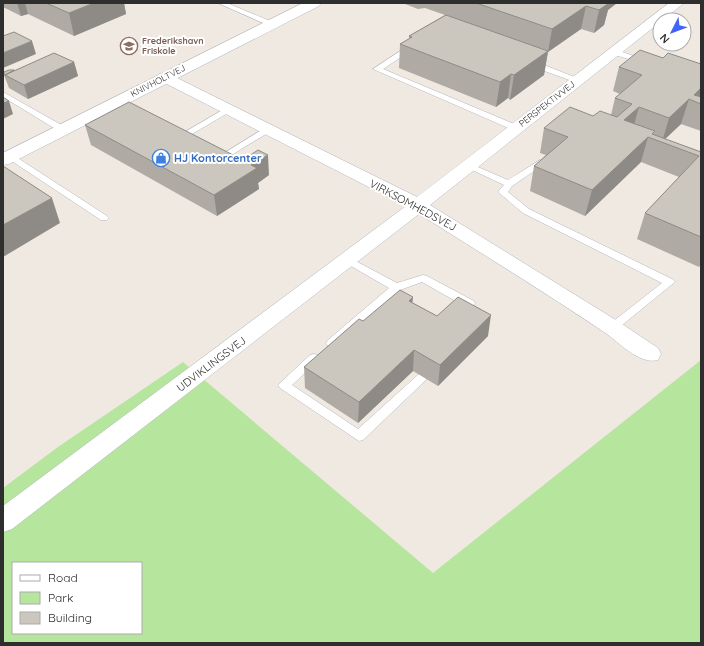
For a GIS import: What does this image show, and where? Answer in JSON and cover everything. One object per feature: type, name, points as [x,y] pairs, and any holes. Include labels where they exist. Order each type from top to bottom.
[{"type":"street","name":"PERSPEKTIVVEJ","points":[[418,205],[677,3]]},
{"type":"street","name":"KNIVHOLTVEJ","points":[[6,158],[164,77],[273,24],[308,4]]},
{"type":"street","name":"VIRKSOMHEDSVEJ","points":[[164,77],[418,205],[612,327],[650,354]]},
{"type":"street","name":"UDVIKLINGSVEJ","points":[[3,521],[348,260],[418,205]]},
{"type":"lane","points":[[221,3],[273,24]]},
{"type":"lane","points":[[421,42],[377,69],[516,128]]},
{"type":"lane","points":[[614,52],[657,66]]},
{"type":"lane","points":[[520,59],[578,80]]},
{"type":"lane","points":[[3,94],[62,129]]},
{"type":"lane","points":[[177,139],[229,110]]},
{"type":"lane","points":[[216,160],[268,129]]},
{"type":"lane","points":[[6,158],[104,218]]},
{"type":"lane","points":[[540,162],[509,184],[502,192],[526,211],[670,282],[612,327]]},
{"type":"lane","points":[[468,166],[509,184]]},
{"type":"lane","points":[[348,260],[396,287]]},
{"type":"lane","points":[[423,377],[359,436],[284,385],[396,287],[423,278],[480,310]]},
{"type":"green space","points":[[701,360],[701,643],[3,643],[3,488],[58,447],[183,362],[433,573]]},
{"type":"building","points":[[46,3],[94,3],[69,13]]},
{"type":"building","points":[[476,3],[609,3],[599,10],[586,6],[552,29]]},
{"type":"building","points":[[446,15],[548,51],[514,75],[511,74],[500,82],[400,44],[412,37],[409,36]]},
{"type":"building","points":[[14,32],[32,41],[3,53],[3,36]]},
{"type":"building","points":[[640,50],[663,58],[668,53],[701,64],[701,88],[694,95],[701,97],[701,104],[689,99],[669,118],[639,107],[624,120],[655,131],[652,134],[701,152],[701,237],[645,213],[699,156],[648,137],[592,190],[534,166],[568,137],[544,128],[570,107],[593,116],[600,111],[617,117],[632,104],[615,98],[642,75],[619,67]]},
{"type":"building","points":[[54,53],[74,62],[24,85],[5,75]]},
{"type":"building","points":[[14,70],[4,75],[4,72]]},
{"type":"building","points":[[3,97],[9,101],[3,103]]},
{"type":"building","points":[[129,102],[243,160],[258,150],[268,155],[251,165],[257,168],[214,195],[85,125]]},
{"type":"building","points":[[3,166],[52,198],[3,225]]},
{"type":"building","points":[[400,290],[413,297],[409,301],[437,316],[458,297],[491,315],[440,365],[414,350],[359,402],[304,367],[359,319],[363,321]]},
{"type":"place","name":"Frederikshavn Friskole","points":[[129,46]]},
{"type":"place","name":"HJ Kontorcenter","points":[[161,158]]}]
